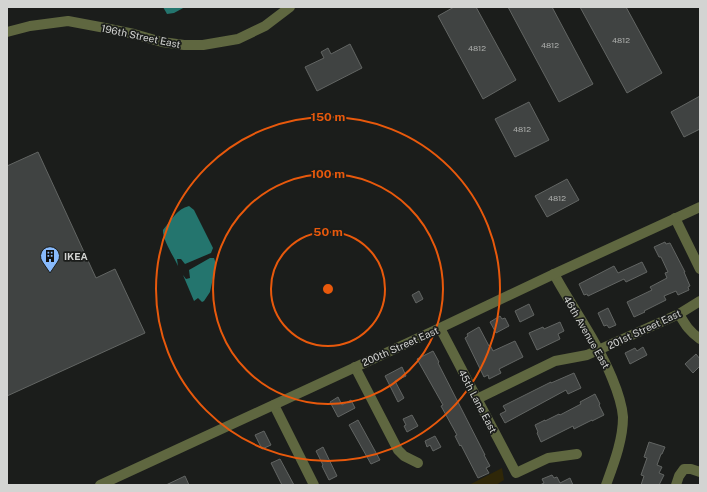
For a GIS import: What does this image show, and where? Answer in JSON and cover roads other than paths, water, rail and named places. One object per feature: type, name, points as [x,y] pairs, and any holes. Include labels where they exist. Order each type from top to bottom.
[{"type":"street","name":"196th Street East","points":[[7,32],[30,26],[68,22],[134,34],[162,42],[184,45],[203,45],[238,38],[265,26],[290,7]]},
{"type":"street","name":"200th Street East","points":[[100,485],[700,207]]},
{"type":"street","points":[[675,218],[700,270]]},
{"type":"street","name":"46th Avenue East","points":[[554,274],[607,365],[620,402],[623,416],[622,429],[619,444],[606,485]]},
{"type":"street","name":"201st Street East","points":[[477,399],[555,361],[587,355],[599,350],[679,314],[700,301]]},
{"type":"street","points":[[679,314],[691,333],[700,339]]},
{"type":"street","name":"45th Lane East","points":[[440,328],[516,473],[548,458],[577,454]]},
{"type":"street","points":[[355,367],[398,450],[404,456],[418,463]]},
{"type":"street","points":[[274,405],[314,485]]},
{"type":"street","points":[[676,485],[679,476],[684,469],[691,469],[700,472]]},
{"type":"water","points":[[163,7],[185,7],[174,13],[167,14]]},
{"type":"water","points":[[189,206],[194,210],[213,248],[211,253],[185,264],[181,259],[177,259],[178,266],[166,243],[163,230],[178,212]]},
{"type":"water","points":[[210,258],[214,258],[216,264],[210,292],[204,301],[202,302],[198,298],[194,301],[183,275],[186,279],[190,278],[189,270]]},
{"type":"place","name":"IKEA","points":[[50,273]]}]
